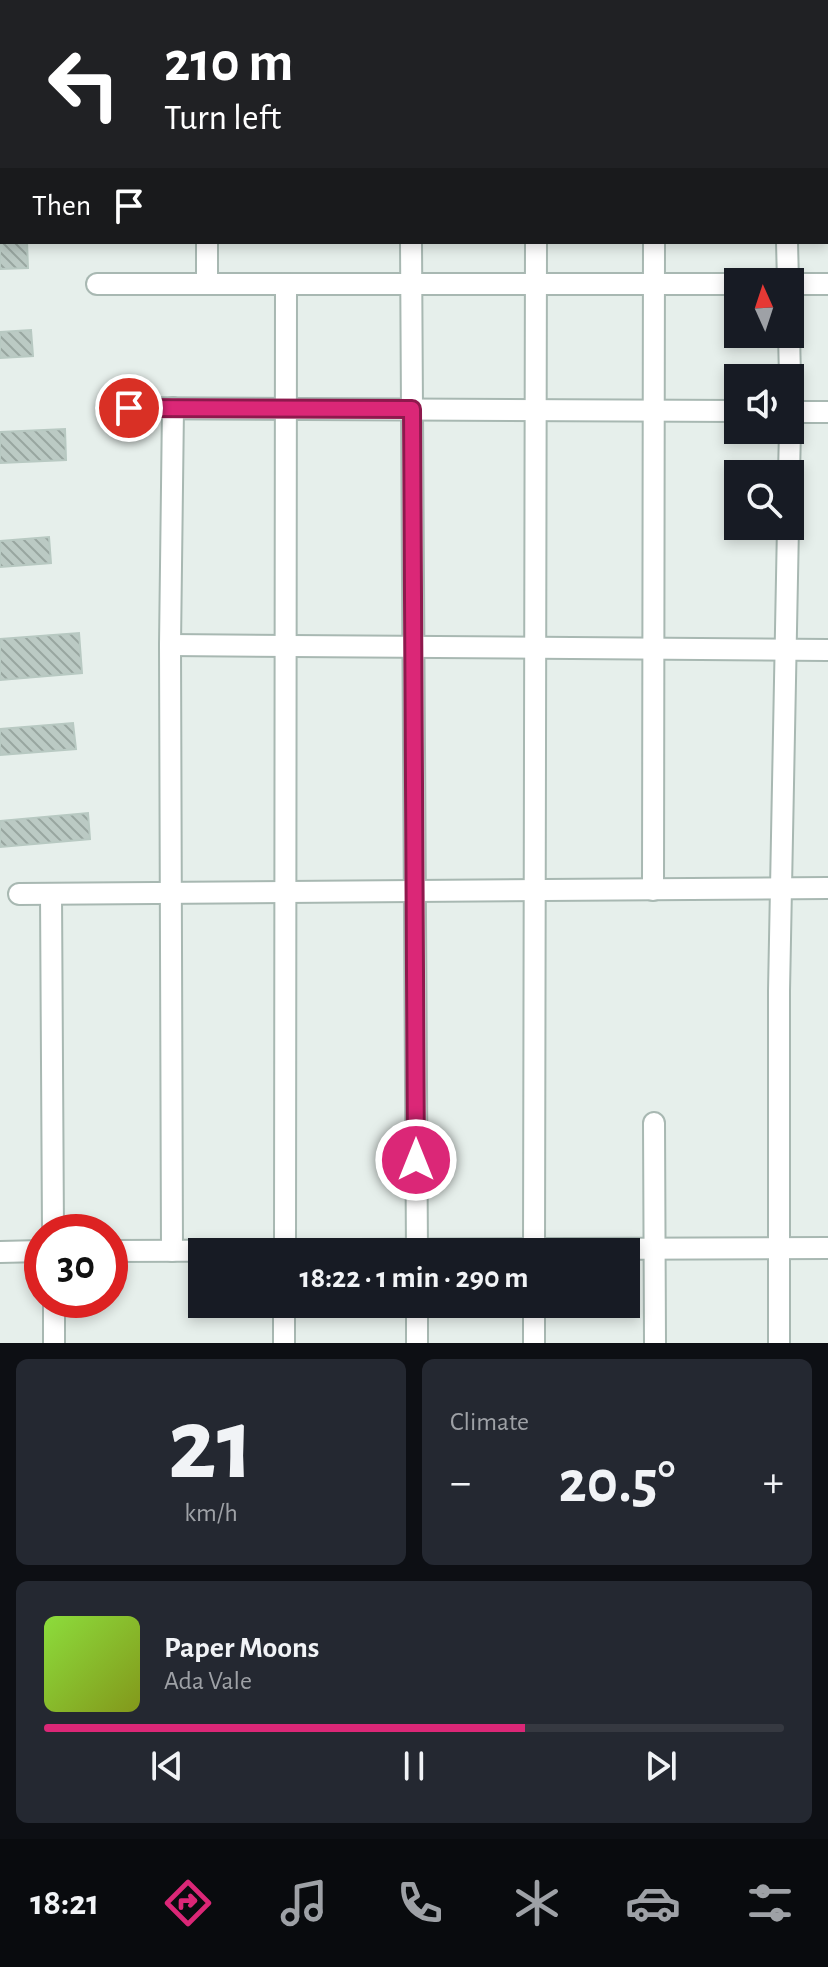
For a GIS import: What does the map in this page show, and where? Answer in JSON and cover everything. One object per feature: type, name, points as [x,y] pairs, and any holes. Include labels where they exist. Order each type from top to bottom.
[{"type":"street","points":[[207,244],[207,284]]},
{"type":"street","points":[[411,244],[417,1238]]},
{"type":"street","points":[[534,1238],[536,244]]},
{"type":"street","points":[[653,890],[654,244]]},
{"type":"street","points":[[787,244],[788,268]]},
{"type":"street","points":[[804,283],[828,284]]},
{"type":"street","points":[[97,284],[724,284]]},
{"type":"street","points":[[285,1238],[286,284]]},
{"type":"street","points":[[107,408],[724,411]]},
{"type":"street","points":[[172,1251],[170,645],[173,408]]},
{"type":"street","points":[[804,412],[828,412]]},
{"type":"street","points":[[779,1343],[781,889],[788,540]]},
{"type":"street","points":[[170,645],[828,650]]},
{"type":"street","points":[[19,894],[828,888]]},
{"type":"street","points":[[51,894],[53,1214]]},
{"type":"street","points":[[654,1123],[655,1343]]},
{"type":"street","points":[[640,1249],[828,1248]]},
{"type":"street","points":[[0,1252],[24,1251]]},
{"type":"street","points":[[128,1251],[188,1251]]},
{"type":"street","points":[[54,1318],[54,1343]]},
{"type":"street","points":[[284,1318],[284,1343]]},
{"type":"street","points":[[417,1318],[417,1343]]},
{"type":"street","points":[[534,1318],[534,1343]]},
{"type":"building","points":[[0,244],[27,244],[28,268],[0,269]]},
{"type":"building","points":[[31,330],[33,356],[0,358],[0,332]]},
{"type":"building","points":[[65,429],[66,460],[0,463],[0,432]]},
{"type":"building","points":[[49,537],[51,563],[0,567],[0,541]]},
{"type":"building","points":[[79,633],[82,673],[0,680],[0,639]]},
{"type":"building","points":[[73,723],[76,749],[0,755],[0,729]]},
{"type":"building","points":[[88,813],[90,839],[0,847],[0,821]]},
{"type":"route","points":[[129,408],[412,409],[416,1160]]}]
